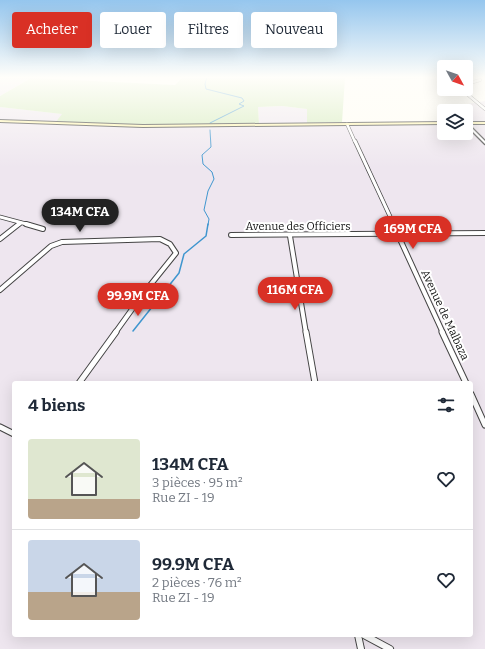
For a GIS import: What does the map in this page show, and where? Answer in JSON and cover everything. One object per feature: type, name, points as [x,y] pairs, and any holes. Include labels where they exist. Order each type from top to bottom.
[{"type":"main road","points":[[0,120],[143,126],[437,123]]},
{"type":"main road","points":[[473,123],[485,123]]},
{"type":"street","name":"Avenue de Malbaza","points":[[346,124],[465,381]]},
{"type":"street","points":[[473,131],[485,144]]},
{"type":"street","points":[[0,216],[43,229]]},
{"type":"street","points":[[0,239],[21,223]]},
{"type":"street","name":"Avenue des Officiers","points":[[231,235],[290,236],[485,233]]},
{"type":"street","points":[[290,236],[315,381]]},
{"type":"street","points":[[0,290],[50,246],[62,242],[160,239],[165,241],[174,250],[176,253],[174,256],[143,294],[80,381]]},
{"type":"street","points":[[473,398],[485,425]]},
{"type":"street","points":[[0,427],[12,433]]},
{"type":"street","points":[[358,637],[361,649]]},
{"type":"street","points":[[368,637],[390,649]]},
{"type":"shaded area","points":[[0,107],[63,114],[56,123],[259,124],[258,107],[293,107],[307,109],[307,123],[437,121],[437,140],[473,140],[473,107],[485,107],[485,649],[0,649]]},
{"type":"green space","points":[[3,107],[258,107],[259,124],[198,125],[55,123],[62,114]]},
{"type":"green space","points":[[293,107],[343,107],[342,122],[307,123],[307,109]]},
{"type":"waterway","points":[[210,123],[241,107]]},
{"type":"waterway","points":[[208,225],[209,219],[204,210],[208,191],[214,179],[212,172],[203,164],[202,155],[211,147],[210,130]]},
{"type":"waterway","points":[[133,331],[179,273],[184,254],[206,236],[208,224]]}]
